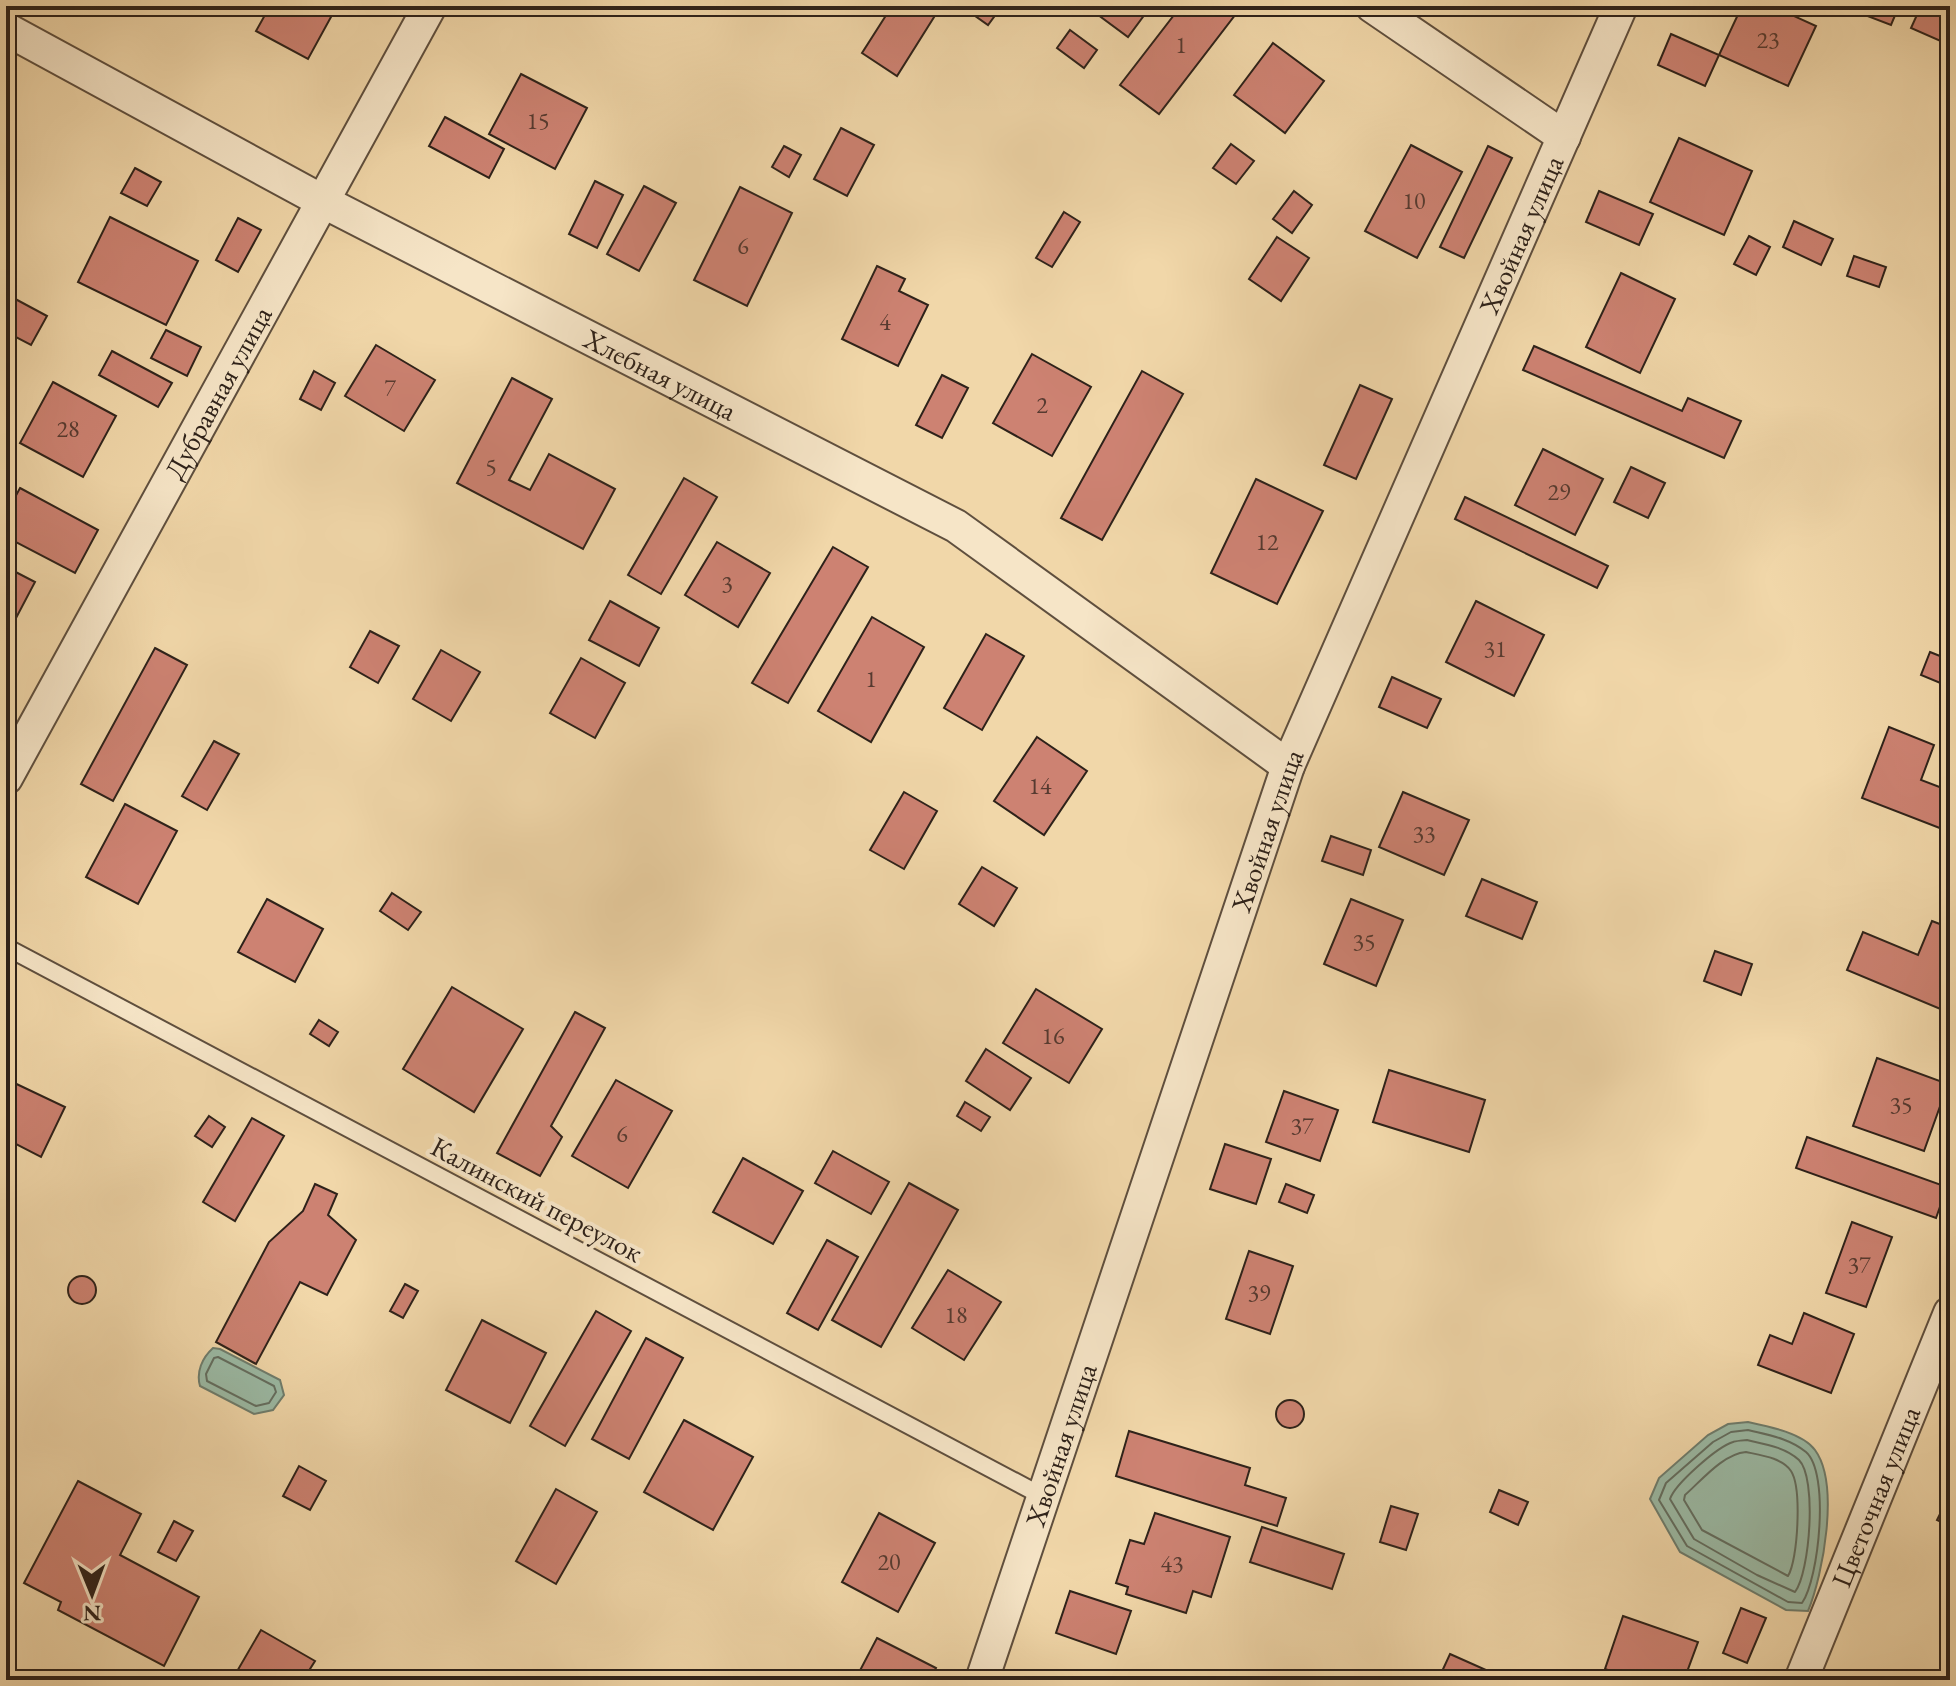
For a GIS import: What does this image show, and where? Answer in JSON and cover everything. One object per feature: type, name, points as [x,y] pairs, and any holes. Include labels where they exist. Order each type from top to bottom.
[{"type":"street","name":"Дубравная улица","points":[[6,778],[430,6]]},
{"type":"street","points":[[1372,6],[1564,137]]},
{"type":"street","name":"Хвойная улица","points":[[982,1680],[1288,766],[1621,6]]},
{"type":"street","name":"Хлебная улица","points":[[6,29],[324,202],[956,526],[1288,766]]},
{"type":"street","name":"Цветочная улица","points":[[1801,1680],[1950,1313]]},
{"type":"lane","name":"Калинский переулок","points":[[6,947],[1044,1497]]},
{"type":"water","points":[[213,1348],[280,1380],[284,1395],[273,1410],[254,1414],[200,1386],[201,1366]]},
{"type":"water","points":[[1748,1422],[1802,1439],[1815,1450],[1822,1465],[1827,1484],[1826,1530],[1819,1575],[1808,1611],[1786,1610],[1680,1552],[1650,1499],[1659,1478],[1708,1435],[1728,1424]]},
{"type":"building","points":[[270,6],[337,6],[308,59],[256,31]]},
{"type":"building","points":[[892,6],[941,6],[897,76],[862,53]]},
{"type":"building","points":[[961,6],[1002,6],[988,25]]},
{"type":"building","points":[[1086,6],[1151,6],[1128,37]]},
{"type":"building","points":[[1181,6],[1242,6],[1159,114],[1120,85]]},
{"type":"building","points":[[1742,6],[1772,6],[1816,26],[1788,86],[1719,55]]},
{"type":"building","points":[[1860,6],[1899,6],[1891,25],[1857,12]]},
{"type":"building","points":[[1921,6],[1939,6],[1950,11],[1950,31],[1945,43],[1911,28]]},
{"type":"building","points":[[1070,30],[1097,50],[1084,68],[1057,48]]},
{"type":"building","points":[[1671,34],[1719,55],[1705,86],[1658,65]]},
{"type":"building","points":[[1273,43],[1324,81],[1285,133],[1234,95]]},
{"type":"building","points":[[521,74],[587,108],[555,169],[489,134]]},
{"type":"building","points":[[445,117],[504,149],[489,178],[429,146]]},
{"type":"building","points":[[841,128],[874,145],[847,196],[814,179]]},
{"type":"building","points":[[1679,138],[1752,171],[1724,235],[1650,202]]},
{"type":"building","points":[[1231,144],[1254,161],[1236,184],[1213,168]]},
{"type":"building","points":[[1411,145],[1462,172],[1417,258],[1365,231]]},
{"type":"building","points":[[784,146],[801,155],[789,177],[772,167]]},
{"type":"building","points":[[1488,146],[1512,158],[1464,258],[1440,247]]},
{"type":"building","points":[[135,168],[161,182],[147,206],[121,193]]},
{"type":"building","points":[[595,181],[623,195],[597,248],[569,234]]},
{"type":"building","points":[[644,186],[676,203],[639,271],[607,254]]},
{"type":"building","points":[[740,187],[792,213],[747,306],[694,280]]},
{"type":"building","points":[[1294,191],[1312,205],[1292,233],[1273,219]]},
{"type":"building","points":[[1599,191],[1653,214],[1639,245],[1586,222]]},
{"type":"building","points":[[1064,212],[1080,222],[1052,267],[1036,258]]},
{"type":"building","points":[[110,217],[198,261],[166,325],[78,282]]},
{"type":"building","points":[[238,218],[261,230],[238,272],[216,260]]},
{"type":"building","points":[[1794,221],[1833,239],[1821,265],[1783,247]]},
{"type":"building","points":[[1749,236],[1770,247],[1756,275],[1734,264]]},
{"type":"building","points":[[1277,237],[1309,258],[1281,301],[1249,279]]},
{"type":"building","points":[[1854,256],[1886,267],[1879,287],[1847,276]]},
{"type":"building","points":[[877,266],[905,279],[899,291],[928,305],[898,366],[842,339]]},
{"type":"building","points":[[1621,273],[1675,299],[1640,373],[1586,347]]},
{"type":"building","points":[[6,294],[47,316],[31,345],[6,332]]},
{"type":"building","points":[[166,330],[201,347],[187,376],[151,358]]},
{"type":"building","points":[[376,345],[435,380],[404,431],[345,396]]},
{"type":"building","points":[[1534,346],[1682,411],[1688,398],[1741,421],[1724,458],[1523,370]]},
{"type":"building","points":[[112,351],[172,383],[158,407],[99,375]]},
{"type":"building","points":[[1032,354],[1091,387],[1052,456],[993,423]]},
{"type":"building","points":[[314,371],[335,383],[321,410],[300,399]]},
{"type":"building","points":[[1142,371],[1183,394],[1102,540],[1061,518]]},
{"type":"building","points":[[942,375],[968,388],[942,438],[916,425]]},
{"type":"building","points":[[512,378],[552,399],[509,480],[530,490],[549,454],[615,489],[583,549],[457,483]]},
{"type":"building","points":[[53,382],[116,416],[83,477],[20,443]]},
{"type":"building","points":[[1360,385],[1392,399],[1356,479],[1324,465]]},
{"type":"building","points":[[1543,449],[1603,479],[1575,535],[1515,505]]},
{"type":"building","points":[[1631,467],[1665,483],[1648,518],[1614,502]]},
{"type":"building","points":[[684,478],[717,497],[661,594],[628,575]]},
{"type":"building","points":[[1256,479],[1323,511],[1277,604],[1211,573]]},
{"type":"building","points":[[20,488],[98,530],[75,573],[6,537],[6,514]]},
{"type":"building","points":[[1465,497],[1608,566],[1597,588],[1455,519]]},
{"type":"building","points":[[717,542],[770,573],[738,627],[685,595]]},
{"type":"building","points":[[833,547],[868,567],[788,703],[752,683]]},
{"type":"building","points":[[6,567],[35,582],[6,637]]},
{"type":"building","points":[[610,601],[659,628],[639,666],[589,640]]},
{"type":"building","points":[[1476,601],[1544,635],[1514,696],[1446,662]]},
{"type":"building","points":[[872,617],[924,647],[871,742],[818,711]]},
{"type":"building","points":[[370,631],[399,646],[378,683],[350,667]]},
{"type":"building","points":[[986,634],[1024,656],[982,730],[944,708]]},
{"type":"building","points":[[155,648],[187,665],[113,801],[81,784]]},
{"type":"building","points":[[441,650],[480,672],[451,721],[413,699]]},
{"type":"building","points":[[1930,652],[1950,660],[1950,687],[1921,675]]},
{"type":"building","points":[[581,658],[625,683],[595,738],[550,713]]},
{"type":"building","points":[[1392,677],[1441,699],[1427,728],[1379,707]]},
{"type":"building","points":[[1889,727],[1934,745],[1921,780],[1950,791],[1950,832],[1862,798]]},
{"type":"building","points":[[1037,737],[1087,771],[1044,835],[994,801]]},
{"type":"building","points":[[214,741],[239,754],[207,810],[182,796]]},
{"type":"building","points":[[904,792],[937,811],[904,869],[870,850]]},
{"type":"building","points":[[1403,792],[1469,820],[1444,875],[1379,847]]},
{"type":"building","points":[[125,804],[177,831],[138,904],[86,877]]},
{"type":"building","points":[[1331,836],[1371,850],[1363,875],[1322,861]]},
{"type":"building","points":[[982,867],[1017,888],[994,926],[959,904]]},
{"type":"building","points":[[1482,879],[1537,902],[1522,939],[1466,916]]},
{"type":"building","points":[[392,893],[421,912],[408,930],[380,911]]},
{"type":"building","points":[[267,899],[323,929],[295,982],[238,952]]},
{"type":"building","points":[[1351,899],[1403,920],[1376,986],[1324,964]]},
{"type":"building","points":[[1932,921],[1950,928],[1950,1013],[1847,970],[1863,932],[1918,955]]},
{"type":"building","points":[[1715,951],[1752,964],[1741,995],[1704,981]]},
{"type":"building","points":[[452,987],[523,1029],[474,1112],[403,1069]]},
{"type":"building","points":[[1036,989],[1102,1029],[1069,1083],[1003,1043]]},
{"type":"building","points":[[575,1012],[605,1028],[551,1126],[562,1137],[540,1176],[497,1153]]},
{"type":"building","points":[[319,1020],[338,1032],[329,1046],[310,1034]]},
{"type":"building","points":[[986,1049],[1031,1078],[1010,1110],[966,1081]]},
{"type":"building","points":[[1877,1058],[1948,1084],[1924,1151],[1853,1126]]},
{"type":"building","points":[[1389,1070],[1485,1100],[1469,1152],[1373,1122]]},
{"type":"building","points":[[6,1079],[65,1107],[41,1157],[6,1139]]},
{"type":"building","points":[[616,1080],[672,1111],[628,1188],[572,1156]]},
{"type":"building","points":[[1284,1091],[1338,1110],[1320,1161],[1266,1142]]},
{"type":"building","points":[[965,1102],[990,1117],[981,1131],[957,1116]]},
{"type":"building","points":[[209,1116],[225,1127],[212,1147],[195,1136]]},
{"type":"building","points":[[252,1118],[284,1136],[235,1221],[203,1202]]},
{"type":"building","points":[[1807,1137],[1947,1187],[1936,1218],[1796,1168]]},
{"type":"building","points":[[1225,1144],[1271,1159],[1256,1204],[1210,1189]]},
{"type":"building","points":[[833,1151],[889,1182],[871,1214],[815,1183]]},
{"type":"building","points":[[743,1158],[803,1191],[773,1244],[713,1212]]},
{"type":"building","points":[[909,1183],[958,1210],[881,1347],[832,1320]]},
{"type":"building","points":[[315,1184],[337,1194],[328,1215],[356,1240],[327,1295],[300,1282],[256,1364],[216,1342],[269,1242],[303,1211]]},
{"type":"building","points":[[1286,1184],[1314,1195],[1307,1213],[1279,1202]]},
{"type":"building","points":[[1852,1222],[1892,1237],[1866,1307],[1826,1293]]},
{"type":"building","points":[[827,1240],[858,1257],[818,1330],[787,1313]]},
{"type":"building","points":[[1249,1251],[1293,1266],[1270,1334],[1226,1319]]},
{"type":"building","points":[[948,1270],[1001,1302],[964,1360],[912,1328]]},
{"type":"building","points":[[82,1276],[92,1280],[96,1290],[92,1300],[82,1304],[72,1300],[68,1290],[72,1280]]},
{"type":"building","points":[[405,1284],[418,1291],[403,1318],[390,1311]]},
{"type":"building","points":[[596,1311],[631,1331],[565,1446],[530,1426]]},
{"type":"building","points":[[1804,1313],[1854,1334],[1831,1393],[1758,1365],[1770,1335],[1792,1344]]},
{"type":"building","points":[[482,1320],[546,1353],[510,1423],[446,1390]]},
{"type":"building","points":[[646,1338],[683,1358],[629,1459],[592,1439]]},
{"type":"building","points":[[1290,1400],[1300,1404],[1304,1414],[1300,1424],[1290,1428],[1280,1424],[1276,1414],[1280,1404]]},
{"type":"building","points":[[684,1420],[753,1457],[713,1530],[644,1492]]},
{"type":"building","points":[[1129,1431],[1250,1468],[1245,1485],[1286,1498],[1277,1526],[1116,1476]]},
{"type":"building","points":[[299,1466],[326,1481],[310,1510],[283,1496]]},
{"type":"building","points":[[78,1481],[141,1514],[120,1555],[199,1597],[164,1666],[58,1610],[61,1602],[24,1583]]},
{"type":"building","points":[[556,1489],[597,1512],[556,1584],[516,1561]]},
{"type":"building","points":[[1499,1490],[1528,1502],[1518,1525],[1490,1512]]},
{"type":"building","points":[[1950,1494],[1950,1526],[1937,1520]]},
{"type":"building","points":[[1391,1506],[1418,1514],[1406,1550],[1380,1542]]},
{"type":"building","points":[[879,1513],[935,1543],[898,1612],[842,1582]]},
{"type":"building","points":[[1155,1513],[1230,1537],[1211,1597],[1193,1591],[1186,1613],[1126,1594],[1128,1587],[1116,1583],[1130,1540],[1144,1544]]},
{"type":"building","points":[[174,1521],[193,1531],[176,1561],[158,1552]]},
{"type":"building","points":[[1262,1527],[1344,1554],[1332,1589],[1250,1562]]},
{"type":"building","points":[[1070,1591],[1131,1611],[1116,1654],[1056,1633]]},
{"type":"building","points":[[1741,1608],[1766,1618],[1747,1663],[1723,1653]]},
{"type":"building","points":[[1623,1616],[1698,1642],[1687,1672],[1702,1677],[1701,1680],[1622,1680],[1624,1676],[1605,1669]]},
{"type":"building","points":[[261,1630],[315,1661],[303,1680],[232,1680]]},
{"type":"building","points":[[877,1638],[936,1668],[930,1680],[855,1680]]},
{"type":"building","points":[[1450,1654],[1486,1670],[1481,1680],[1438,1680]]}]
